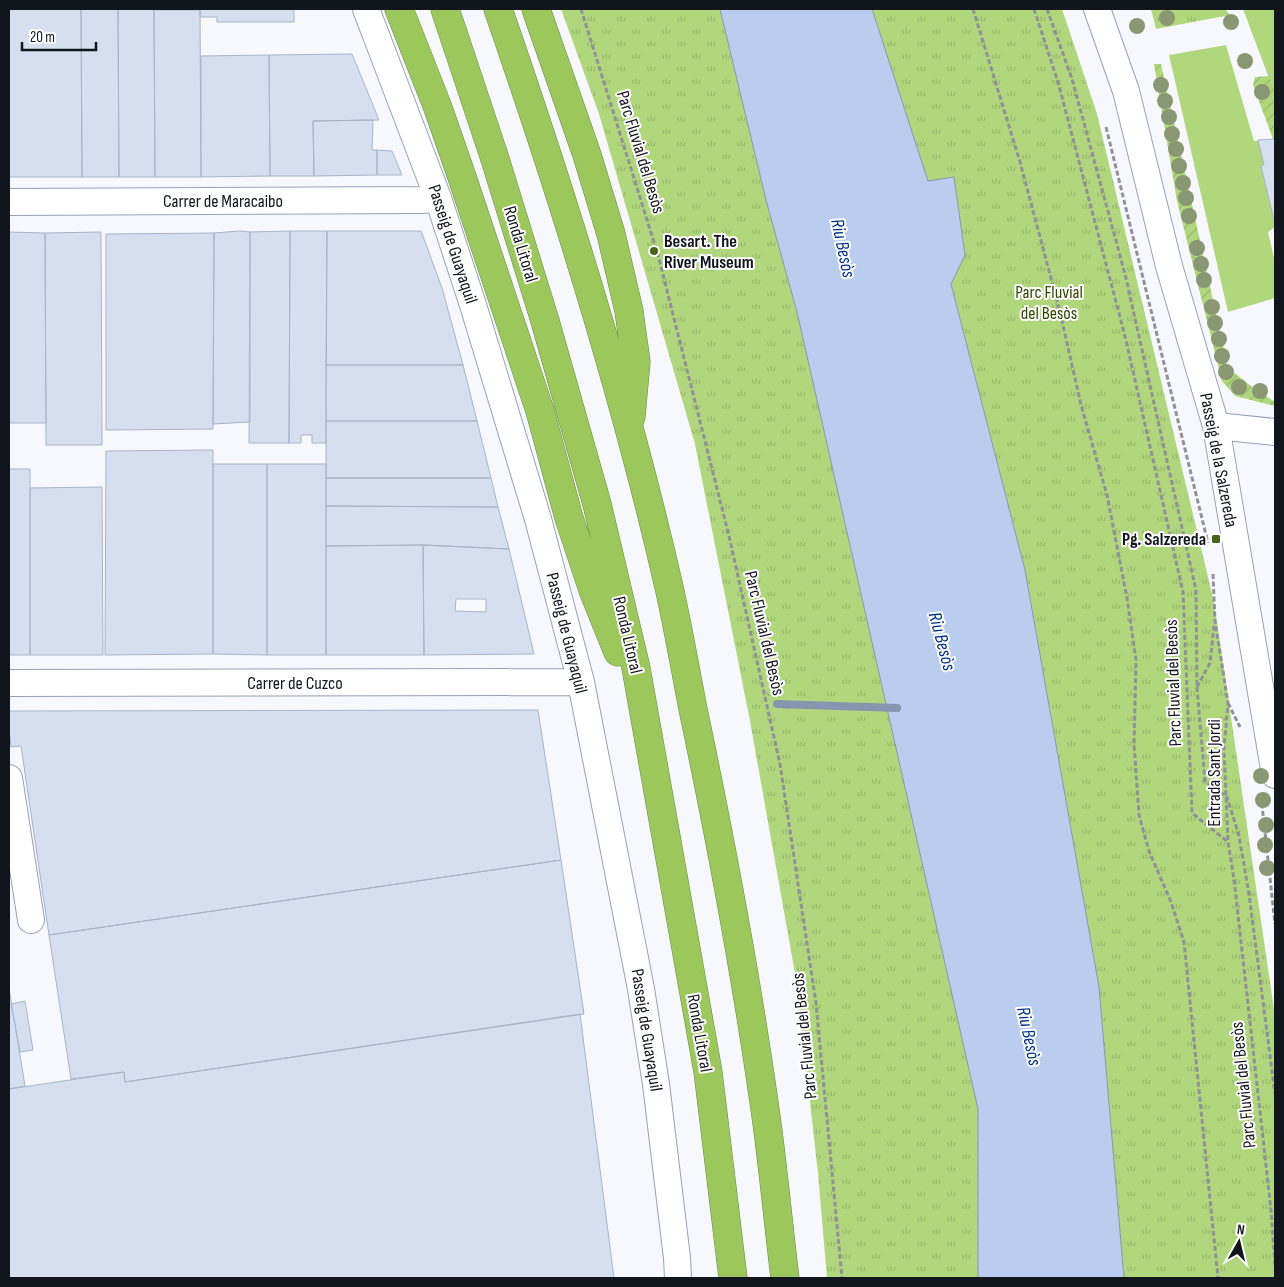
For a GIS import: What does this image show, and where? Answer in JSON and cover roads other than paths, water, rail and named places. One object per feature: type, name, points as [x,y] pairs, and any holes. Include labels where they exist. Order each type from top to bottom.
[{"type":"highway","points":[[399,9],[441,117],[534,392],[569,518],[593,590],[645,718]]},
{"type":"highway","name":"Ronda Litoral","points":[[445,9],[498,168],[548,330],[597,504],[636,668],[708,1072],[733,1278]]},
{"type":"highway","points":[[498,9],[544,141],[595,310],[630,433],[669,588],[718,830],[748,995],[766,1112],[785,1278]]},
{"type":"highway","points":[[536,9],[587,155],[611,234],[630,311],[636,362],[630,433]]},
{"type":"street","name":"Passeig de Guayaquil","points":[[366,9],[438,198],[473,305],[533,501],[581,682],[623,892],[655,1074],[678,1278]]},
{"type":"street","name":"Passeig de la Salzereda","points":[[1097,9],[1126,91],[1169,266],[1216,426],[1268,783]]},
{"type":"street","name":"Passeig de la Salzereda","points":[[1117,9],[1126,91]]},
{"type":"street","name":"Carrer de Maracaibo","points":[[9,202],[424,200],[438,198]]},
{"type":"street","points":[[1216,426],[1275,432]]},
{"type":"street","name":"Carrer de Cuzco","points":[[9,683],[581,682]]},
{"type":"street","points":[[9,778],[31,920]]},
{"type":"water","name":"Riu Besòs","points":[[720,9],[872,9],[928,181],[954,177],[965,255],[951,284],[1025,570],[1099,987],[1124,1278],[978,1278],[978,1109],[797,312],[767,204]]},
{"type":"waterway","points":[[777,704],[897,708]]},
{"type":"place","name":"Besart. The River Museum","points":[[654,251]]},
{"type":"place","name":"Pg. Salzereda","points":[[1216,539]]},
{"type":"park label","name":"Parc Fluvial del Besòs","points":[[1049,302]]}]
